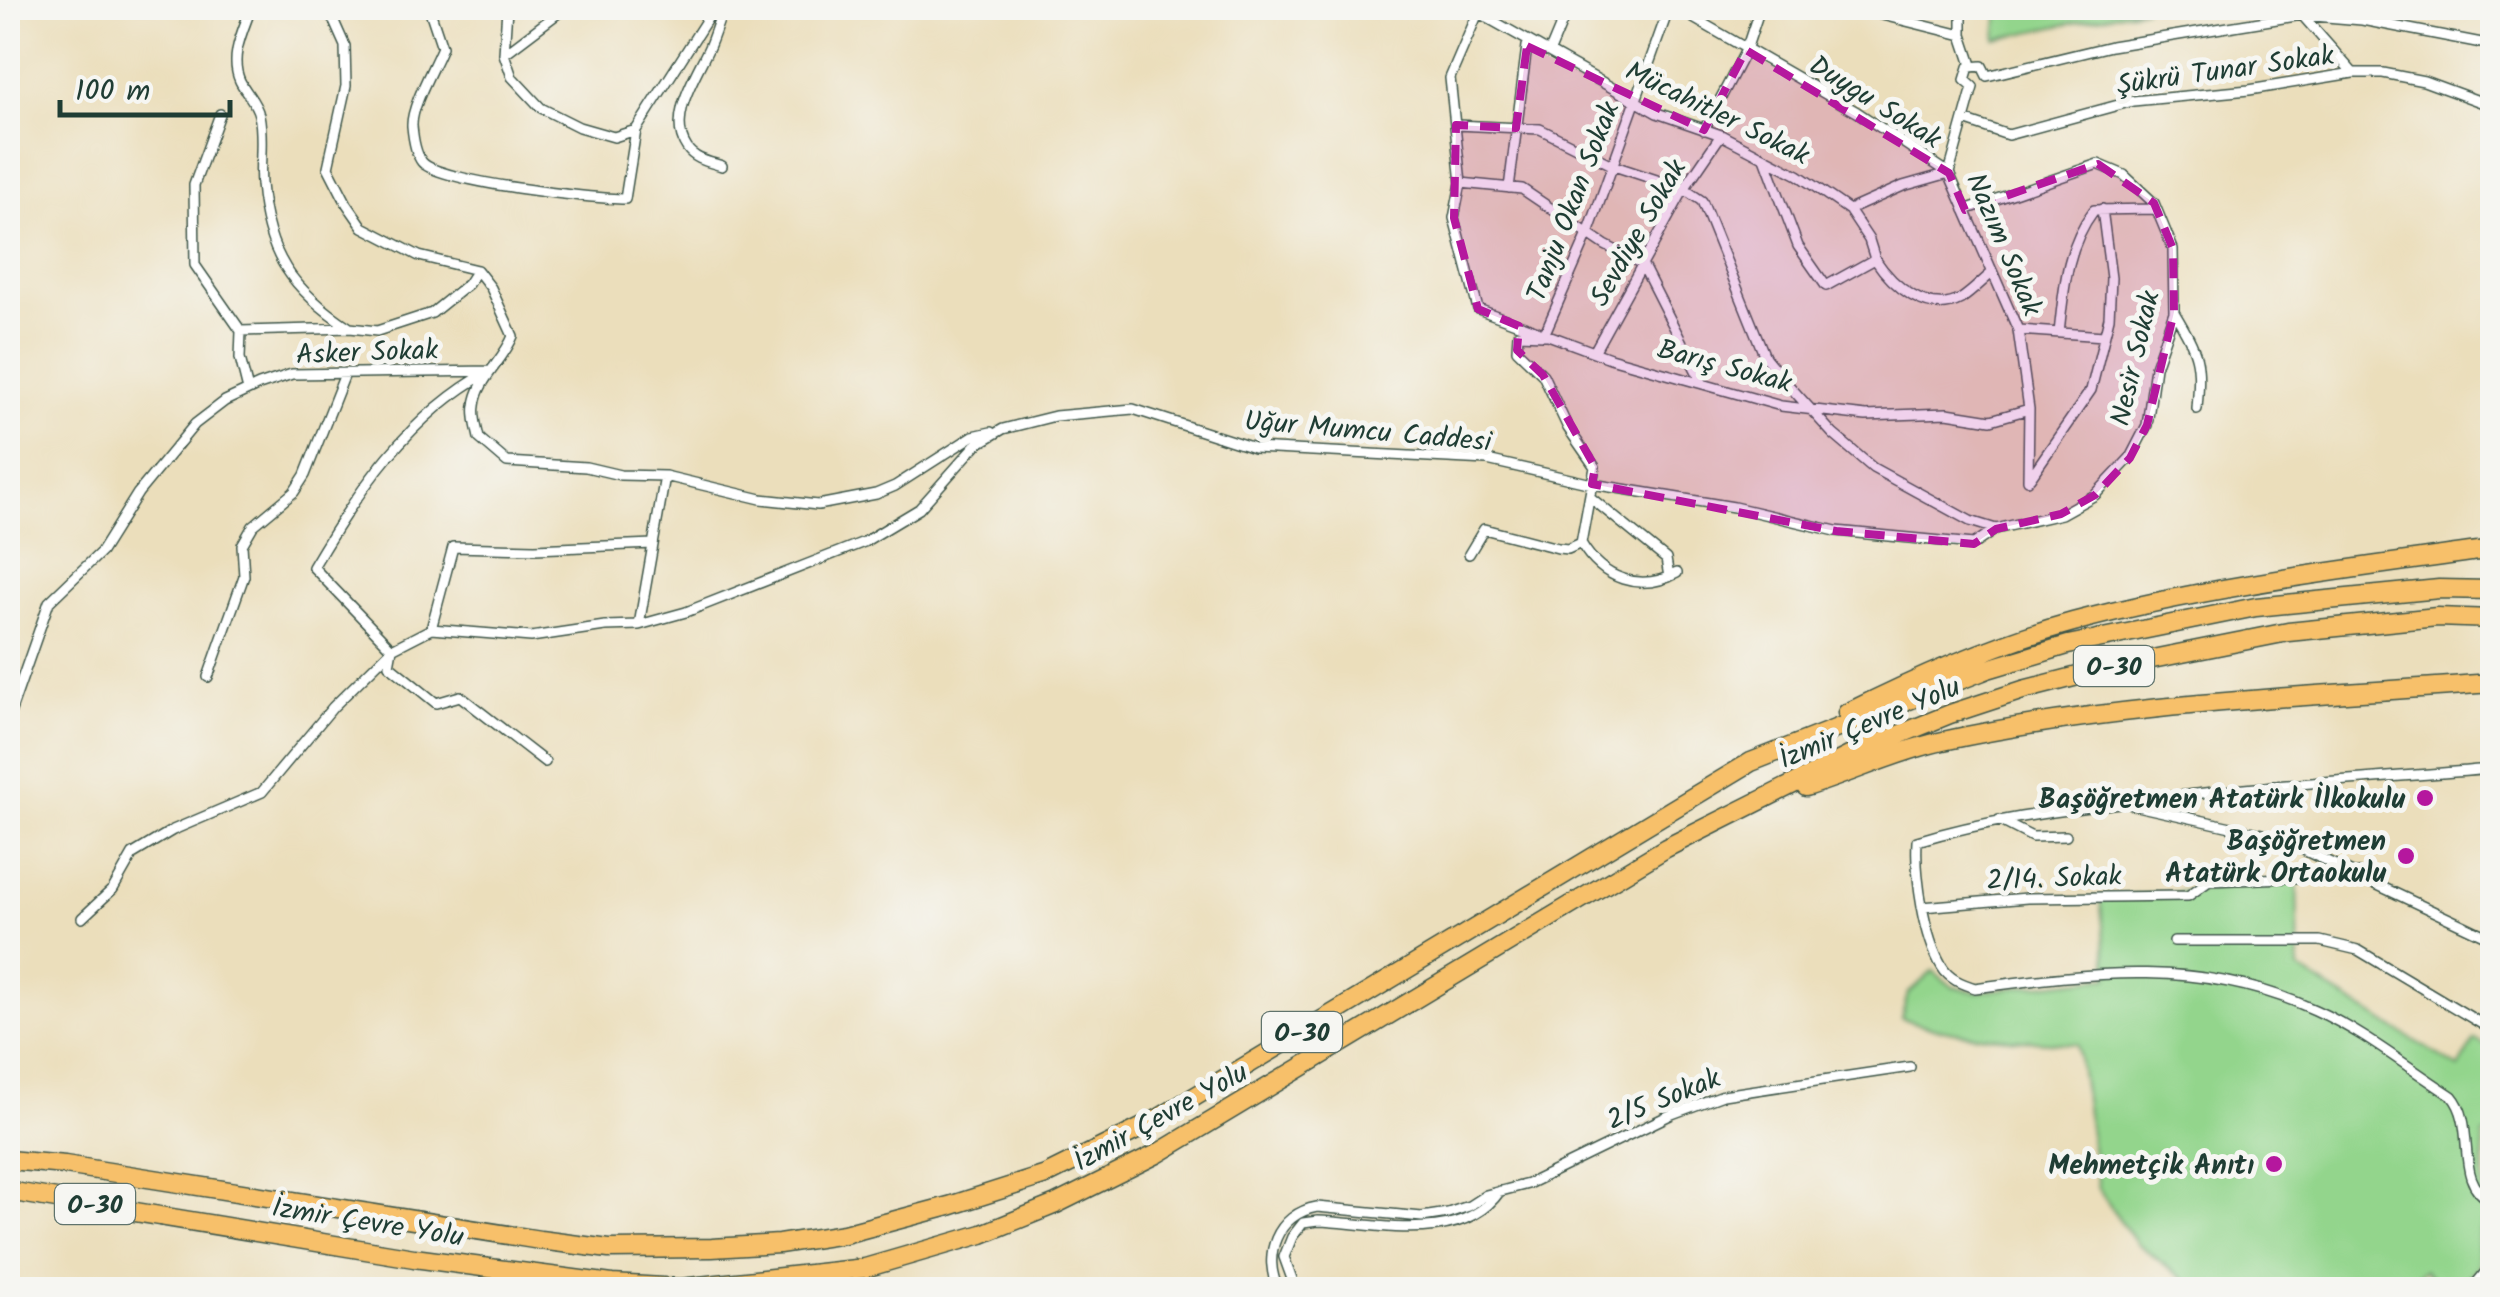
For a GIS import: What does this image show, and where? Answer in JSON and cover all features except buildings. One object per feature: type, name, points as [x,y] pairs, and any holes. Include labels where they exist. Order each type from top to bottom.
[{"type":"highway","points":[[1751,762],[1910,681],[2072,622],[2250,585],[2492,549]]},
{"type":"highway","name":"İzmir Çevre Yolu","points":[[8,1160],[65,1165],[453,1228],[609,1249],[779,1244],[844,1234],[1046,1176],[1150,1123],[1751,762],[1988,669],[2086,641],[2256,607],[2439,589],[2492,590]]},
{"type":"highway","name":"İzmir Çevre Yolu","points":[[8,1191],[414,1258],[612,1284],[680,1288],[864,1268],[982,1234],[1056,1204],[1156,1154],[1666,848],[1859,751],[1950,714],[2117,666],[2288,632],[2437,617],[2492,618]]},
{"type":"highway","points":[[1758,802],[1938,742],[2038,723],[2278,696],[2492,683]]},
{"type":"street","points":[[251,8],[234,60],[238,78],[258,114],[261,188],[276,253],[305,295],[350,328]]},
{"type":"street","points":[[328,8],[344,46],[346,86],[328,168],[363,227],[419,256],[477,270],[491,288],[513,336],[474,404],[478,438],[506,462],[586,468],[620,476],[665,476],[761,499],[818,505],[886,490],[973,436],[1004,429]]},
{"type":"street","points":[[429,8],[442,47],[412,120],[415,146],[423,164],[466,180],[624,199],[636,130],[714,8]]},
{"type":"street","points":[[507,8],[504,54],[512,77],[540,108],[614,138],[636,130]]},
{"type":"street","points":[[504,54],[566,8]]},
{"type":"street","points":[[722,166],[700,159],[687,148],[682,130],[684,98],[723,8]]},
{"type":"street","points":[[1508,188],[1527,46],[1550,51],[1568,8]]},
{"type":"street","name":"Tanju Okan Sokak","points":[[1592,484],[1596,467],[1568,428],[1543,375],[1517,350],[1518,334],[1544,335],[1614,166],[1668,8]]},
{"type":"street","name":"Duygu Sokak","points":[[1676,8],[1857,112],[1949,173]]},
{"type":"street","points":[[1704,130],[1746,50],[1760,8]]},
{"type":"street","points":[[1854,8],[1962,35]]},
{"type":"street","points":[[1913,22],[1916,8]]},
{"type":"street","points":[[1962,8],[1962,35],[1972,65]]},
{"type":"street","points":[[1474,10],[1450,78],[1461,183],[1522,190],[1642,264],[1702,382]]},
{"type":"street","name":"Mücahitler Sokak","points":[[1474,10],[1657,113],[1720,135],[1798,174],[1848,210]]},
{"type":"street","points":[[1972,65],[1964,76],[1974,87],[1981,86],[1987,76],[2111,46],[2302,15],[2362,20],[2492,45]]},
{"type":"street","points":[[2302,15],[2354,74]]},
{"type":"street","points":[[1972,65],[1982,66],[1987,76]]},
{"type":"street","name":"Şükrü Tunar Sokak","points":[[1964,120],[2008,135],[2133,101],[2383,73],[2424,81],[2492,106]]},
{"type":"street","name":"Nazım Sokak","points":[[1974,87],[1949,173],[2018,330],[2029,410],[2028,480],[2091,390],[2104,336]]},
{"type":"street","points":[[220,114],[194,184],[195,265],[242,331],[240,358],[248,390]]},
{"type":"street","points":[[1456,126],[1540,129],[1614,166],[1684,189],[1702,201],[1764,357],[1832,434],[1873,468],[1970,520],[1996,528]]},
{"type":"street","name":"Sevdiye Sokak","points":[[1594,352],[1684,189],[1720,135]]},
{"type":"street","points":[[1765,158],[1798,246],[1826,286],[1875,259]]},
{"type":"street","name":"Nesir Sokak","points":[[1966,210],[2098,164],[2124,175],[2156,208],[2173,249],[2174,312],[2154,367],[2147,425],[2130,458],[2095,495],[2061,514],[1996,528]]},
{"type":"street","points":[[1949,173],[1903,186],[1848,210],[1868,240],[1875,259],[1900,289],[1937,306],[1960,300],[1992,273]]},
{"type":"street","name":"Barış Sokak","points":[[1461,183],[1454,218],[1478,309],[1594,352],[1782,406],[1866,416],[1947,413],[1990,420],[2029,410]]},
{"type":"street","points":[[2059,334],[2070,254],[2080,228],[2094,210],[2156,208]]},
{"type":"street","points":[[2018,330],[2104,336],[2111,278],[2102,209]]},
{"type":"street","points":[[242,331],[378,331],[432,313],[468,284],[477,270]]},
{"type":"street","points":[[2174,312],[2195,346],[2201,367],[2197,409]]},
{"type":"street","points":[[392,649],[313,567],[349,506],[392,449],[462,386],[490,371]]},
{"type":"street","name":"Asker Sokak","points":[[8,719],[49,602],[102,552],[138,493],[195,424],[225,401],[292,374],[490,371]]},
{"type":"street","points":[[208,678],[244,576],[242,545],[253,526],[286,500],[305,475],[344,374]]},
{"type":"street","name":"Uğur Mumcu Caddesi","points":[[430,629],[531,637],[640,625],[686,612],[864,542],[919,509],[976,446],[1004,429],[1055,416],[1132,409],[1254,448],[1487,460],[1592,484],[1734,507],[1836,531],[1974,544],[1996,528]]},
{"type":"street","points":[[640,625],[665,476]]},
{"type":"street","points":[[1591,498],[1666,559],[1673,575],[1641,584],[1600,568],[1581,543],[1592,484]]},
{"type":"street","points":[[1469,554],[1484,529],[1558,548],[1568,549],[1581,543]]},
{"type":"street","points":[[82,918],[113,889],[133,854],[172,830],[262,792],[333,707],[392,649],[430,629],[453,548],[652,544]]},
{"type":"street","points":[[392,649],[389,666],[436,703],[460,696],[546,762]]},
{"type":"street","points":[[2492,769],[2222,790],[1999,820],[1917,841],[1916,868],[1922,907],[1942,968],[1957,982],[1974,988],[2091,972],[2194,976],[2274,994],[2315,1010],[2452,1096],[2464,1123],[2473,1185],[2479,1195],[2492,1201]]},
{"type":"street","points":[[2120,802],[2262,832],[2358,873],[2492,939]]},
{"type":"street","points":[[1999,820],[2032,838],[2066,836]]},
{"type":"street","name":"2/14. Sokak","points":[[1922,907],[2027,898],[2188,896],[2209,881],[2312,878],[2344,883],[2358,873]]},
{"type":"street","points":[[2174,941],[2320,941],[2358,950],[2492,1030]]},
{"type":"street","name":"2/5 Sokak","points":[[1279,1290],[1269,1264],[1272,1250],[1285,1227],[1306,1209],[1422,1217],[1459,1210],[1500,1191],[1528,1184],[1672,1114],[1723,1095],[1910,1067]]},
{"type":"street","name":"2/5 Sokak","points":[[1296,1290],[1284,1257],[1292,1236],[1303,1223],[1434,1227],[1489,1207],[1500,1191]]},
{"type":"street","points":[[2471,1290],[2492,1264]]},
{"type":"highlighted area","points":[[1527,46],[1704,130],[1746,50],[1949,173],[1965,210],[2098,164],[2154,203],[2173,249],[2174,312],[2147,425],[2130,458],[2095,495],[2061,514],[1996,529],[1974,544],[1836,531],[1592,484],[1595,467],[1543,375],[1517,350],[1519,326],[1478,309],[1454,218],[1456,125],[1516,128]]},
{"type":"green space","points":[[1999,8],[2146,8],[1996,39]]},
{"type":"green space","points":[[2297,881],[2299,970],[2459,1068],[2475,1040],[2492,1049],[2492,1134],[2483,1135],[2484,1194],[2489,1206],[2477,1242],[2479,1266],[2456,1289],[2441,1289],[2424,1270],[2401,1289],[2184,1289],[2188,1282],[2137,1244],[2098,1189],[2077,1044],[1966,1034],[1901,1018],[1908,994],[1933,971],[1953,987],[1976,992],[2109,977],[2100,899]]},
{"type":"place","name":"Başöğretmen Atatürk İlkokulu","points":[[2425,798]]},
{"type":"place","name":"Başöğretmen Atatürk Ortaokulu","points":[[2406,856]]},
{"type":"place","name":"Mehmetçik Anıtı","points":[[2274,1164]]}]
